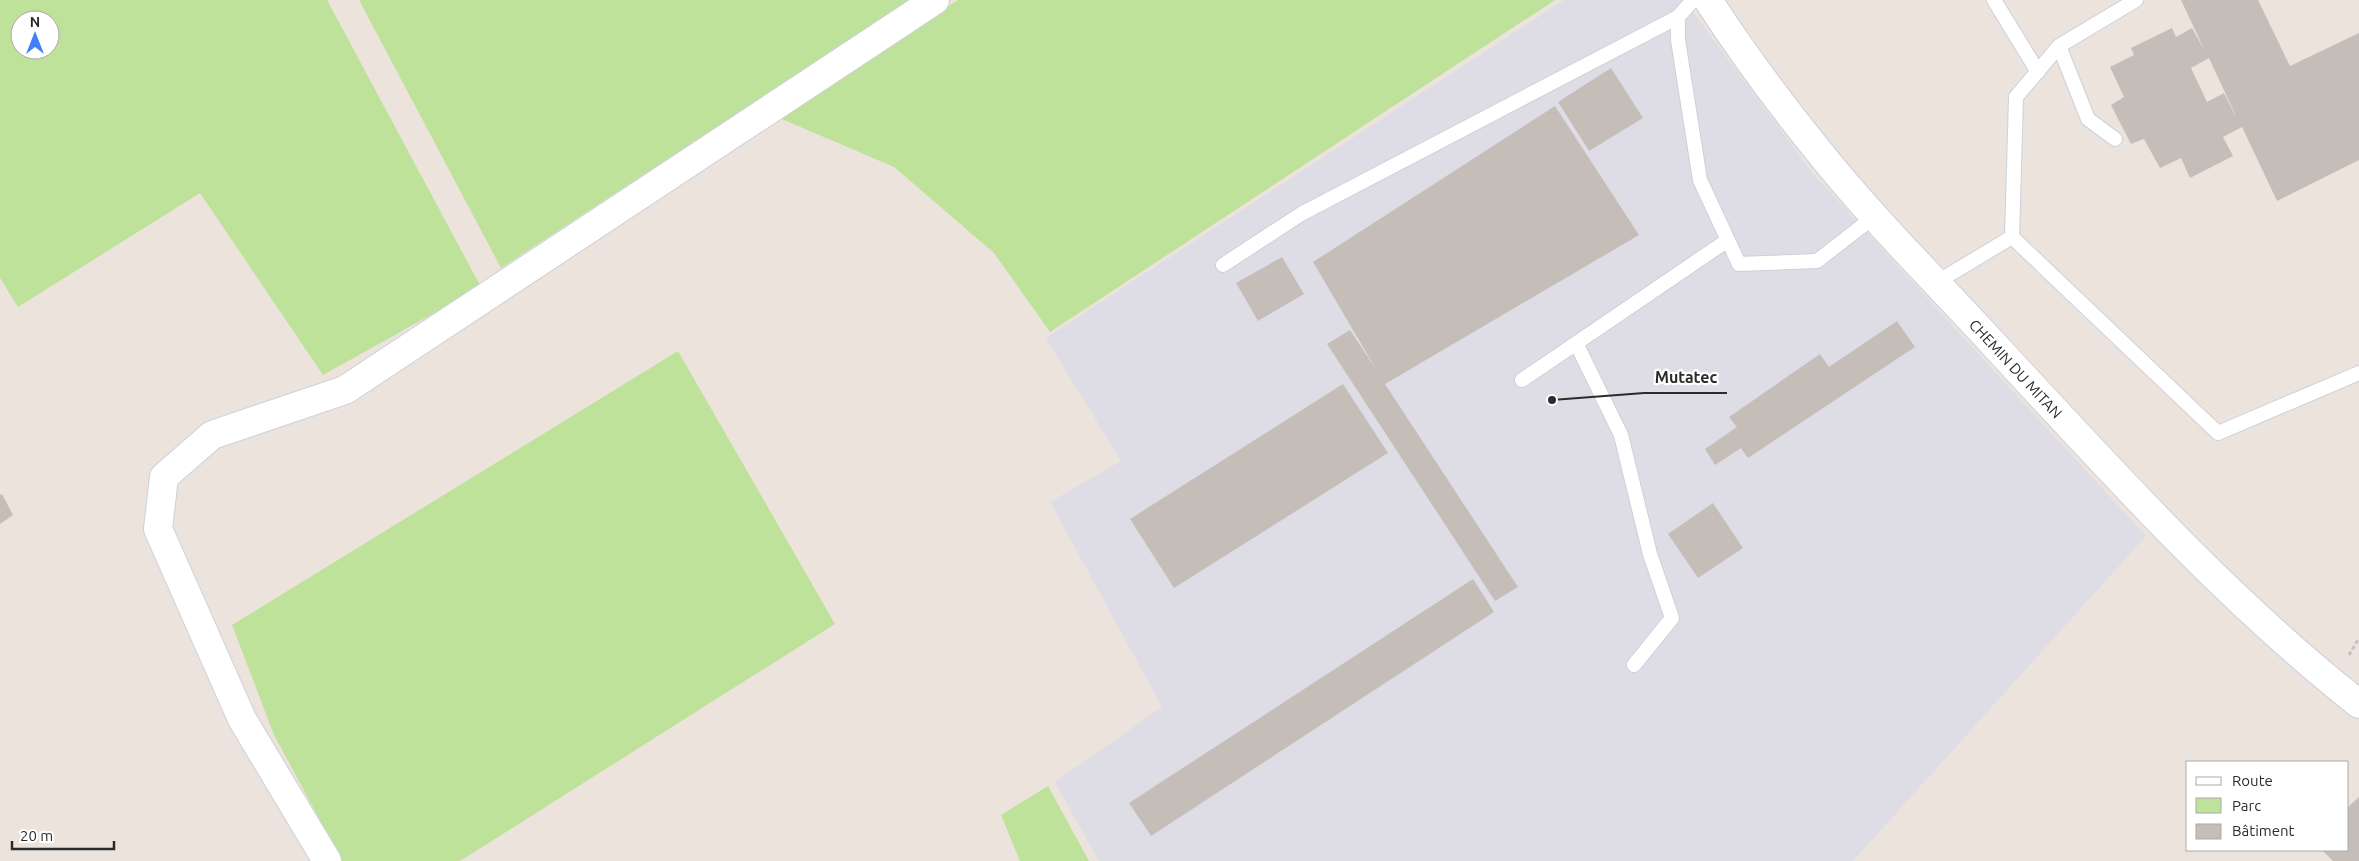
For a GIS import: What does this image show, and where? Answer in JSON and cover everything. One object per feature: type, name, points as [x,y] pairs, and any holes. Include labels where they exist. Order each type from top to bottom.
[{"type":"street","points":[[327,861],[242,719],[162,538],[158,528],[164,477],[212,435],[345,390],[935,0]]},
{"type":"street","name":"CHEMIN DU MITAN","points":[[1708,0],[1737,44],[1817,150],[1875,216],[2149,513],[2247,609],[2359,704]]},
{"type":"lane","points":[[1223,265],[1301,214],[1678,17],[1693,0]]},
{"type":"lane","points":[[1994,0],[2038,72]]},
{"type":"lane","points":[[2136,0],[2059,46],[2016,97],[2012,237],[2218,433],[2359,373]]},
{"type":"lane","points":[[1678,17],[1678,40],[1700,180],[1739,264],[1817,261],[1875,216]]},
{"type":"lane","points":[[2059,46],[2088,119],[2115,139]]},
{"type":"lane","points":[[1937,282],[2012,237]]},
{"type":"lane","points":[[1522,380],[1728,240]]},
{"type":"lane","points":[[1576,343],[1621,434],[1650,554],[1672,618],[1634,665]]},
{"type":"shaded area","points":[[1564,0],[1684,0],[1815,176],[2146,536],[1853,861],[1099,861],[1055,782],[1162,707],[1050,502],[1121,461],[1046,338]]},
{"type":"green space","points":[[0,0],[327,0],[481,287],[323,375],[200,193],[18,307],[0,278]]},
{"type":"green space","points":[[359,0],[910,0],[501,268]]},
{"type":"green space","points":[[958,0],[1555,0],[1050,332],[994,253],[894,167],[777,117]]},
{"type":"green space","points":[[678,351],[835,624],[460,861],[342,861],[274,735],[232,625]]},
{"type":"green space","points":[[1048,786],[1089,861],[1020,861],[1001,815]]},
{"type":"building","points":[[2181,0],[2258,0],[2290,66],[2359,33],[2359,160],[2277,201],[2242,127],[2223,137],[2233,156],[2190,178],[2181,158],[2160,168],[2144,139],[2131,144],[2111,105],[2124,97],[2110,67],[2134,55],[2131,48],[2172,28],[2176,37],[2192,28],[2205,51]],"holes":[[[2209,58],[2235,114],[2224,93],[2207,102],[2191,68]]]},
{"type":"building","points":[[1611,68],[1643,118],[1589,151],[1558,102]]},
{"type":"building","points":[[1555,106],[1639,235],[1385,384],[1518,587],[1495,601],[1327,344],[1350,330],[1376,369],[1313,262]]},
{"type":"building","points":[[1282,257],[1304,294],[1258,321],[1236,283]]},
{"type":"building","points":[[1897,321],[1915,347],[1748,458],[1741,448],[1715,465],[1705,449],[1737,427],[1729,417],[1820,354],[1829,367]]},
{"type":"building","points":[[1343,384],[1388,453],[1174,588],[1130,519]]},
{"type":"building","points":[[2,494],[13,515],[0,524],[0,495]]},
{"type":"building","points":[[1713,503],[1743,548],[1698,578],[1668,534]]},
{"type":"building","points":[[1473,579],[1494,612],[1151,836],[1129,803]]},
{"type":"building","points":[[2359,797],[2359,861],[2333,861],[2323,851],[2349,851],[2349,806]]},
{"type":"place","name":"Mutatec","points":[[1552,400]]}]
